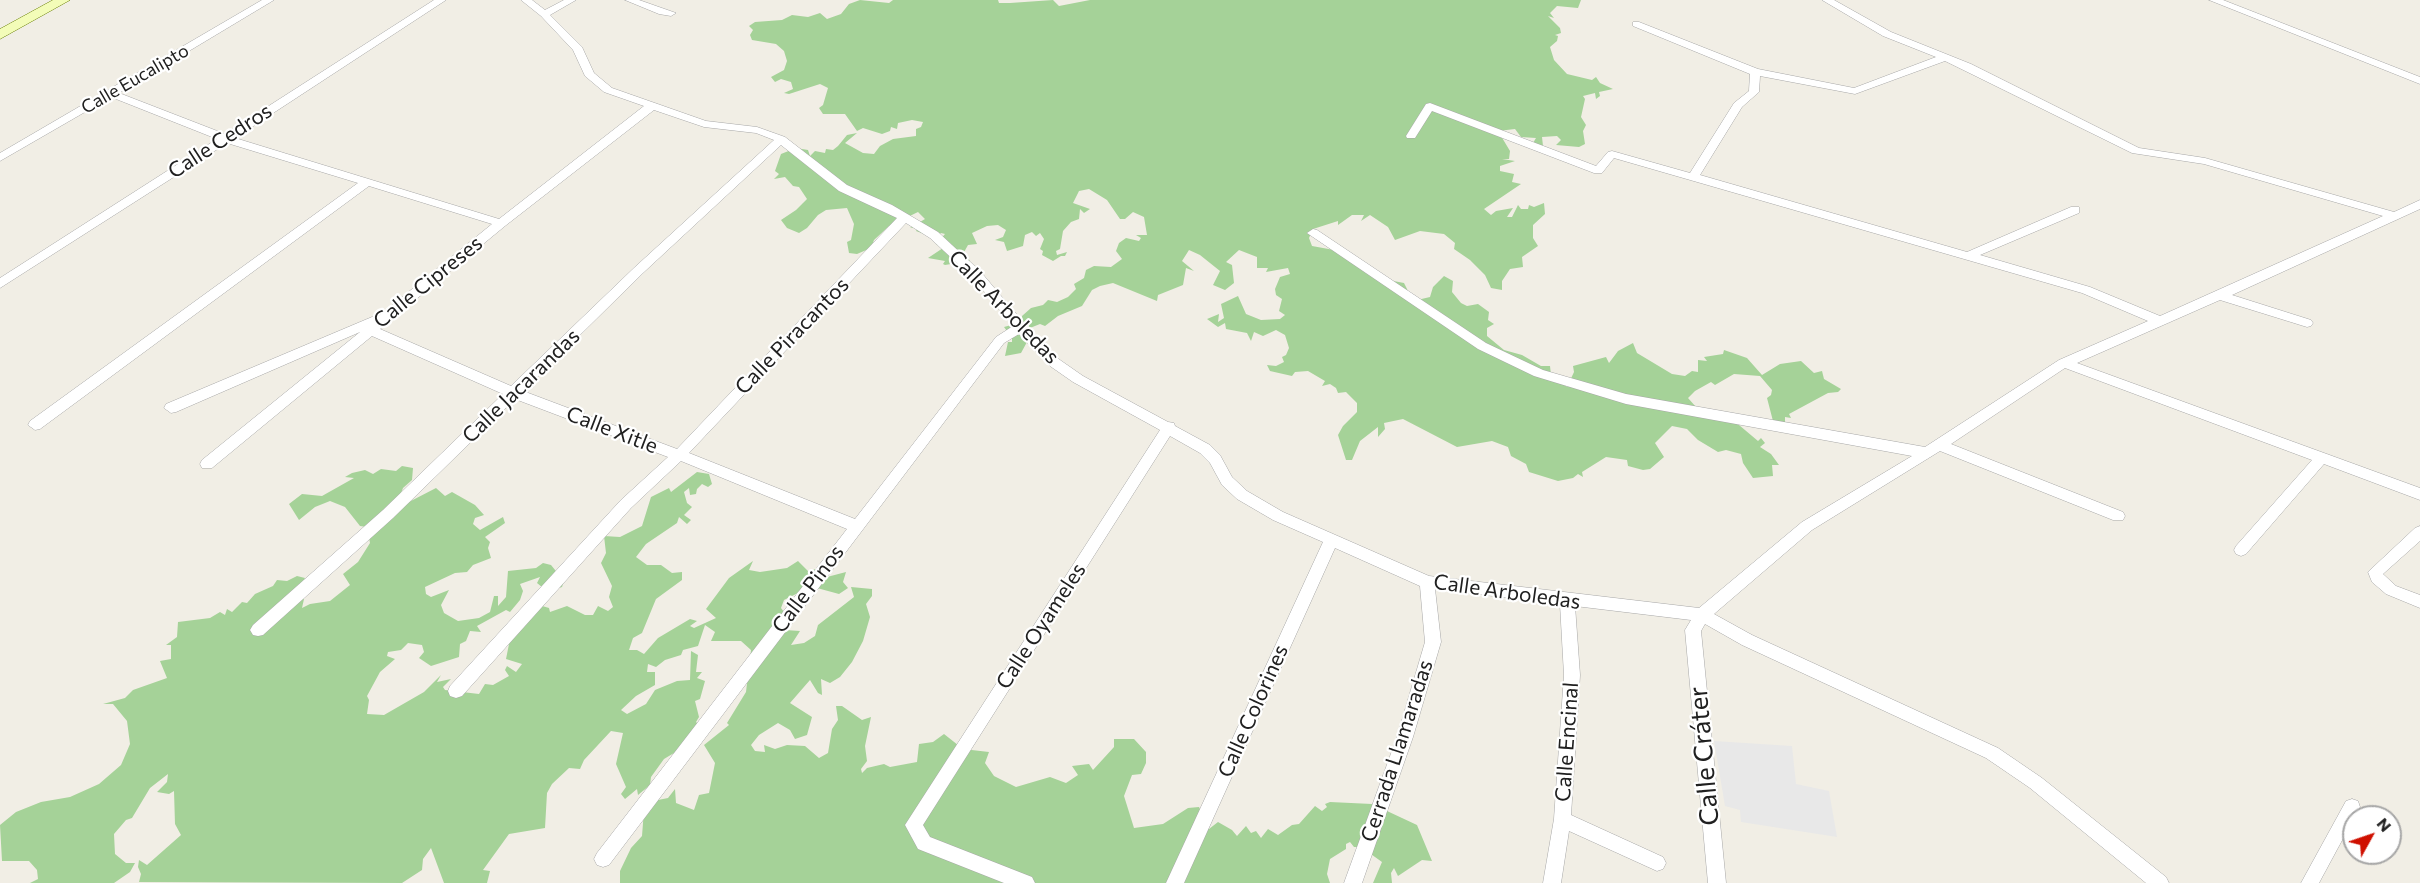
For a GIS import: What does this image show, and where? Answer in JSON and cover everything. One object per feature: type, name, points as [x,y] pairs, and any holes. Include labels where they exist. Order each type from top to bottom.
[{"type":"main road","points":[[0,35],[63,0]]},
{"type":"street","name":"Calle Eucalipto","points":[[0,159],[269,0]]},
{"type":"street","name":"Calle Cedros","points":[[0,284],[441,0]]},
{"type":"street","name":"Calle Arboledas","points":[[526,0],[544,14],[578,49],[589,74],[597,83],[704,124],[757,130],[781,139],[843,188],[904,217],[934,235],[976,274],[1055,363],[1078,379],[1169,427],[1205,449],[1215,459],[1227,481],[1242,495],[1331,540],[1427,582],[1702,615]]},
{"type":"street","points":[[544,14],[571,0]]},
{"type":"street","points":[[630,0],[671,13]]},
{"type":"street","points":[[1827,0],[1887,34],[1945,57],[2136,151],[2205,161],[2396,216]]},
{"type":"street","points":[[2214,0],[2420,81]]},
{"type":"street","points":[[1636,24],[1755,72],[1855,91],[1945,57]]},
{"type":"street","points":[[1693,177],[1738,105],[1754,92],[1755,72]]},
{"type":"street","points":[[110,93],[224,138],[501,223]]},
{"type":"street","name":"Calle Cipreses","points":[[207,464],[501,223],[653,105]]},
{"type":"street","points":[[1411,136],[1430,106],[1598,171],[1612,154],[2086,290],[2159,321]]},
{"type":"street","name":"Calle Jacarandas","points":[[258,630],[388,514],[639,270],[781,139]]},
{"type":"street","points":[[35,425],[367,182]]},
{"type":"street","points":[[2160,883],[2045,790],[1992,753],[1756,645],[1702,615],[1807,526],[1940,445],[2064,363],[2420,204]]},
{"type":"street","points":[[1965,257],[2075,210]]},
{"type":"street","name":"Calle Piracantos","points":[[456,690],[626,504],[679,455],[904,217]]},
{"type":"street","points":[[1313,233],[1482,346],[1539,373],[1626,399],[1927,453]]},
{"type":"street","points":[[2219,295],[2307,323]]},
{"type":"street","points":[[171,408],[393,313]]},
{"type":"street","name":"Calle Pinos","points":[[603,859],[1000,340],[1021,327]]},
{"type":"street","name":"Calle Xitle","points":[[370,330],[514,393],[679,455],[856,526]]},
{"type":"street","points":[[2064,363],[2420,494]]},
{"type":"street","name":"Calle Oyameles","points":[[1026,883],[924,843],[913,825],[1169,427]]},
{"type":"street","points":[[1940,445],[2118,516]]},
{"type":"street","points":[[2241,550],[2321,458]]},
{"type":"street","points":[[2420,532],[2375,572],[2377,578],[2391,590],[2420,603]]},
{"type":"street","name":"Calle Colorines","points":[[1175,883],[1331,540]]},
{"type":"street","name":"Cerrada Llamaradas","points":[[1353,883],[1405,737],[1433,642],[1427,582]]},
{"type":"street","name":"Calle Encinal","points":[[1552,883],[1562,819],[1572,675],[1568,600]]},
{"type":"street","name":"Calle Cráter","points":[[1702,615],[1692,630],[1717,883]]},
{"type":"street","points":[[1562,819],[1657,863]]},
{"type":"street","points":[[2310,883],[2342,825]]},
{"type":"green space","points":[[860,0],[889,3],[893,0],[998,0],[999,3],[1010,3],[1053,0],[1059,6],[1090,0],[1581,0],[1578,8],[1557,6],[1550,13],[1554,18],[1548,16],[1560,28],[1561,33],[1555,35],[1558,36],[1557,41],[1550,47],[1554,60],[1567,74],[1592,80],[1596,77],[1600,83],[1613,89],[1599,92],[1600,96],[1596,99],[1595,93],[1583,96],[1585,99],[1581,117],[1586,125],[1583,131],[1585,144],[1579,147],[1556,145],[1561,140],[1557,136],[1542,137],[1543,146],[1533,143],[1536,138],[1521,137],[1515,129],[1498,131],[1510,151],[1509,159],[1502,159],[1515,161],[1500,166],[1500,171],[1514,174],[1512,182],[1521,184],[1484,209],[1491,215],[1496,211],[1513,208],[1507,217],[1512,217],[1518,205],[1521,209],[1528,209],[1529,205],[1534,207],[1544,203],[1545,214],[1533,225],[1533,238],[1538,246],[1522,257],[1523,267],[1510,269],[1502,281],[1502,290],[1491,288],[1485,275],[1470,260],[1454,249],[1455,243],[1444,234],[1420,231],[1395,240],[1388,227],[1370,215],[1361,221],[1364,215],[1352,215],[1338,225],[1338,221],[1313,229],[1309,238],[1312,246],[1334,250],[1383,279],[1404,283],[1413,301],[1430,297],[1433,287],[1444,276],[1453,281],[1452,292],[1461,303],[1467,306],[1478,304],[1489,312],[1488,320],[1494,324],[1487,328],[1487,336],[1504,350],[1522,355],[1541,366],[1550,366],[1551,375],[1561,376],[1567,387],[1574,372],[1573,366],[1606,357],[1609,363],[1618,351],[1633,343],[1637,353],[1672,374],[1685,376],[1692,371],[1698,372],[1698,360],[1707,361],[1704,357],[1723,354],[1724,350],[1747,358],[1762,375],[1780,364],[1801,361],[1814,373],[1822,371],[1824,379],[1841,389],[1838,392],[1828,393],[1789,414],[1791,418],[1785,417],[1785,422],[1791,425],[1773,421],[1767,398],[1771,395],[1772,390],[1760,376],[1734,374],[1715,385],[1711,382],[1688,398],[1696,407],[1725,416],[1758,441],[1761,438],[1765,443],[1760,447],[1771,454],[1779,465],[1772,465],[1773,476],[1753,478],[1743,463],[1741,454],[1726,450],[1718,452],[1698,440],[1687,429],[1672,426],[1655,443],[1664,457],[1650,469],[1643,470],[1628,466],[1627,460],[1606,457],[1582,472],[1583,477],[1578,474],[1573,478],[1558,481],[1529,472],[1526,464],[1511,456],[1508,447],[1492,441],[1457,447],[1403,419],[1384,423],[1385,429],[1378,437],[1378,427],[1360,441],[1352,460],[1346,460],[1338,435],[1343,426],[1357,412],[1357,403],[1346,392],[1338,393],[1336,388],[1330,384],[1322,386],[1325,381],[1308,371],[1295,372],[1292,376],[1270,371],[1267,365],[1276,366],[1284,362],[1282,357],[1286,355],[1289,348],[1285,335],[1276,330],[1263,336],[1254,332],[1251,341],[1247,333],[1226,329],[1225,323],[1218,327],[1207,319],[1219,314],[1218,322],[1224,318],[1221,304],[1238,296],[1246,314],[1261,320],[1280,319],[1285,315],[1279,311],[1282,299],[1276,295],[1275,289],[1280,277],[1290,274],[1288,268],[1266,272],[1268,268],[1257,268],[1257,257],[1239,250],[1226,262],[1232,265],[1234,283],[1225,290],[1213,285],[1220,271],[1200,255],[1189,250],[1182,261],[1194,271],[1186,268],[1183,285],[1158,295],[1157,301],[1113,283],[1100,286],[1092,290],[1082,306],[1058,316],[1045,326],[1040,324],[1030,328],[1028,325],[1019,328],[1027,342],[1021,353],[1005,356],[1008,342],[1012,342],[1012,338],[1004,327],[1022,322],[1022,316],[1031,308],[1043,305],[1048,300],[1057,302],[1068,297],[1076,289],[1074,284],[1084,278],[1086,270],[1094,266],[1111,267],[1122,259],[1116,251],[1119,243],[1126,238],[1139,241],[1141,238],[1136,235],[1147,235],[1144,217],[1133,212],[1125,219],[1120,219],[1107,200],[1089,189],[1079,191],[1073,203],[1090,209],[1084,213],[1080,209],[1079,219],[1071,222],[1063,231],[1060,249],[1056,251],[1057,255],[1067,252],[1065,256],[1053,261],[1042,255],[1043,251],[1040,249],[1044,239],[1040,233],[1036,236],[1032,232],[1025,235],[1023,246],[1007,251],[1004,242],[995,240],[1003,237],[1006,230],[998,225],[987,226],[972,233],[977,244],[968,245],[963,254],[963,264],[968,257],[971,264],[957,269],[957,263],[945,265],[943,264],[945,261],[928,258],[943,248],[936,244],[945,234],[941,233],[935,238],[916,231],[918,227],[910,228],[925,219],[918,212],[889,226],[874,240],[871,248],[857,254],[849,253],[847,242],[851,240],[854,224],[847,208],[826,210],[799,233],[787,228],[781,220],[807,199],[799,187],[793,186],[785,177],[774,179],[779,174],[775,171],[781,154],[796,148],[808,150],[810,156],[815,151],[825,153],[826,149],[833,150],[838,146],[847,135],[857,133],[845,143],[863,153],[874,154],[880,146],[893,139],[916,136],[916,129],[921,127],[923,122],[912,120],[898,123],[897,129],[891,127],[890,131],[882,134],[863,128],[857,131],[845,114],[823,114],[819,108],[823,105],[828,88],[820,84],[789,94],[784,93],[793,89],[791,82],[781,79],[775,82],[771,77],[784,70],[787,61],[784,51],[776,44],[752,40],[750,35],[753,30],[749,26],[755,22],[782,20],[792,15],[808,17],[820,13],[827,19],[841,14],[849,4]]},
{"type":"green space","points":[[402,466],[413,468],[412,480],[403,488],[400,496],[407,503],[436,488],[445,496],[452,492],[475,505],[484,515],[475,518],[473,524],[480,530],[503,517],[505,523],[485,537],[490,542],[488,548],[491,558],[473,565],[467,572],[455,573],[425,587],[426,594],[431,597],[449,590],[441,605],[444,613],[458,621],[479,618],[490,612],[494,596],[498,596],[498,606],[506,597],[508,571],[536,568],[543,563],[551,565],[564,581],[562,587],[548,592],[537,583],[540,577],[520,584],[523,591],[520,600],[510,612],[506,610],[477,626],[481,632],[470,631],[466,641],[460,644],[459,657],[431,666],[419,658],[424,652],[422,645],[408,643],[401,650],[388,652],[387,656],[395,659],[380,672],[367,696],[369,700],[367,714],[384,715],[424,692],[441,675],[437,682],[451,679],[443,687],[445,690],[479,694],[485,684],[493,685],[509,676],[505,670],[507,666],[516,672],[522,664],[506,659],[509,644],[503,636],[539,605],[549,608],[550,612],[567,606],[585,615],[593,615],[598,606],[608,611],[613,607],[609,597],[612,586],[601,563],[606,553],[604,536],[620,537],[642,526],[651,497],[669,488],[671,492],[697,472],[709,474],[712,484],[708,487],[702,484],[696,494],[690,495],[689,488],[684,492],[687,503],[692,507],[684,515],[691,520],[687,524],[679,517],[677,523],[646,544],[636,557],[647,565],[661,565],[672,573],[682,572],[682,580],[656,599],[642,633],[633,638],[629,650],[637,650],[644,654],[658,638],[690,619],[697,621],[690,626],[694,628],[716,618],[706,609],[729,578],[753,561],[749,570],[760,572],[787,568],[798,561],[812,575],[814,569],[827,577],[846,572],[843,582],[848,588],[839,594],[817,588],[802,591],[784,600],[781,608],[784,612],[785,630],[800,631],[791,645],[804,643],[815,636],[818,625],[854,597],[851,587],[872,589],[872,596],[866,604],[870,617],[863,641],[852,662],[840,677],[830,683],[821,679],[822,695],[818,693],[810,680],[790,703],[812,717],[807,735],[795,739],[790,730],[778,723],[759,735],[751,745],[755,751],[765,752],[764,745],[775,749],[787,745],[805,746],[819,758],[828,753],[832,729],[838,720],[836,706],[842,706],[862,720],[871,717],[865,746],[867,761],[861,769],[862,773],[867,768],[884,764],[890,767],[917,762],[919,744],[933,742],[944,734],[963,749],[989,752],[985,763],[994,776],[1016,787],[1050,777],[1066,783],[1078,775],[1072,766],[1089,764],[1093,770],[1114,747],[1114,739],[1134,739],[1146,752],[1146,763],[1141,774],[1132,775],[1124,796],[1134,828],[1163,824],[1188,808],[1199,807],[1209,829],[1218,822],[1232,830],[1237,836],[1246,826],[1251,833],[1256,831],[1261,838],[1268,829],[1278,835],[1292,825],[1299,824],[1315,806],[1322,811],[1327,807],[1325,804],[1330,802],[1372,804],[1384,800],[1387,811],[1417,825],[1432,861],[1422,860],[1398,876],[1394,868],[1391,873],[1392,883],[1373,883],[1382,862],[1361,847],[1354,847],[1350,842],[1346,844],[1346,849],[1330,859],[1327,874],[1330,883],[620,883],[620,871],[631,848],[642,836],[644,810],[648,802],[668,798],[675,789],[676,803],[694,810],[699,795],[709,793],[715,763],[704,745],[729,725],[727,723],[746,692],[751,650],[741,641],[711,641],[715,632],[705,625],[698,646],[683,650],[681,655],[665,660],[656,667],[648,664],[647,672],[655,672],[655,685],[636,696],[621,710],[627,714],[646,704],[655,690],[677,681],[690,680],[691,651],[698,655],[696,672],[702,672],[697,678],[705,681],[700,699],[695,701],[699,717],[696,722],[707,733],[664,759],[651,777],[650,785],[638,795],[637,789],[625,799],[621,794],[626,787],[616,764],[623,733],[611,731],[584,760],[580,769],[569,768],[552,784],[547,793],[545,828],[509,834],[483,870],[490,871],[487,883],[444,883],[431,848],[423,859],[422,870],[402,883],[139,882],[141,874],[138,867],[139,860],[147,865],[181,835],[175,824],[174,791],[169,794],[157,792],[167,782],[168,774],[150,788],[132,818],[126,820],[114,834],[115,854],[126,863],[135,863],[130,872],[114,883],[30,883],[38,879],[37,870],[29,861],[2,861],[0,825],[16,812],[41,802],[70,797],[99,784],[121,765],[130,744],[127,721],[113,704],[103,704],[125,698],[133,690],[167,678],[160,661],[171,659],[171,645],[166,645],[177,637],[178,622],[210,618],[220,612],[225,615],[227,609],[232,612],[242,602],[247,603],[255,594],[273,586],[277,580],[287,581],[297,576],[305,578],[295,596],[304,599],[302,608],[310,604],[330,601],[350,585],[343,574],[358,562],[370,543],[367,527],[360,526],[345,507],[330,501],[315,507],[299,520],[289,504],[302,494],[322,496],[354,478],[345,477],[352,473],[365,470],[373,474],[381,469],[396,471]]},
{"type":"shaded area","points":[[1714,741],[1792,746],[1796,784],[1829,791],[1837,837],[1741,822],[1740,810],[1725,806]]}]
